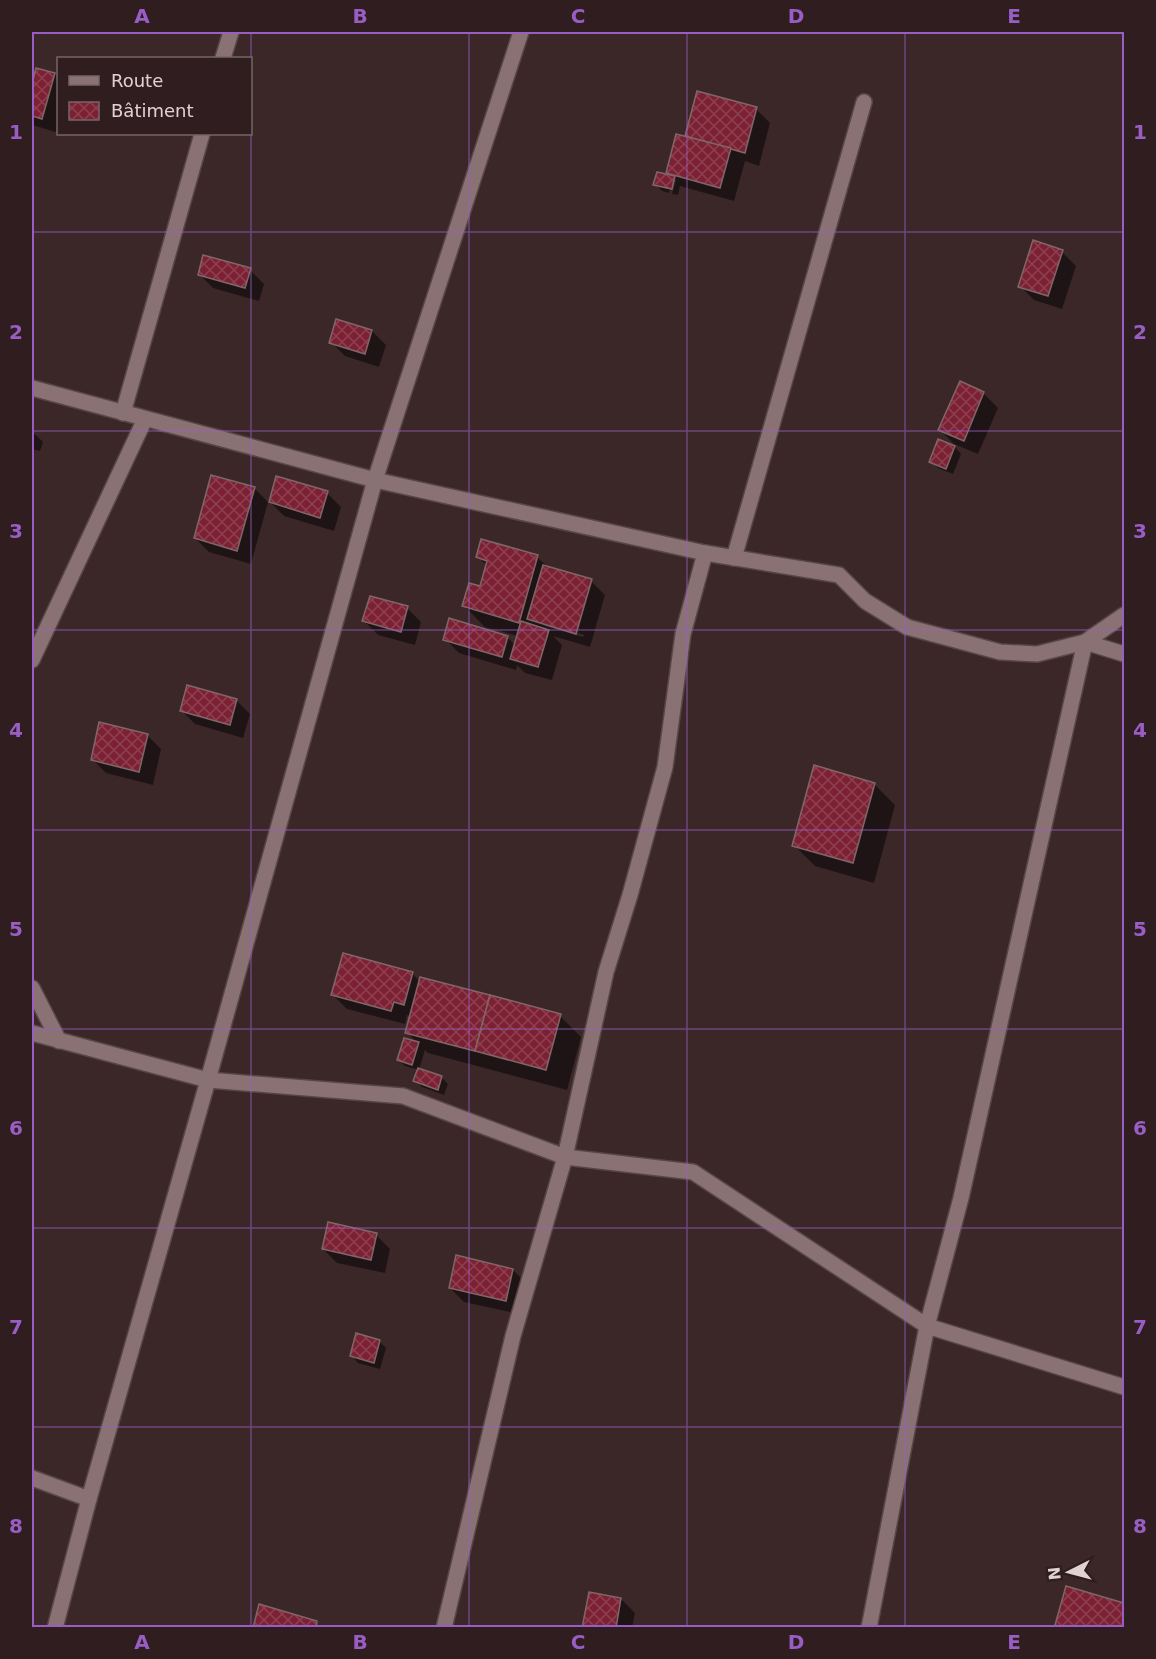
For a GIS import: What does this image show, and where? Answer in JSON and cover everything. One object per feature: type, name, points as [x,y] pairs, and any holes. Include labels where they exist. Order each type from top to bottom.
[{"type":"street","points":[[223,57],[231,32]]},
{"type":"street","points":[[55,1628],[89,1499],[375,480],[521,32]]},
{"type":"street","points":[[734,558],[864,102]]},
{"type":"street","points":[[123,413],[202,135]]},
{"type":"street","points":[[32,388],[375,480],[705,553],[839,575],[865,601],[907,627],[1000,652],[1037,654],[1084,642],[1125,615]]},
{"type":"street","points":[[32,660],[145,419]]},
{"type":"street","points":[[444,1628],[513,1336],[566,1157],[606,972],[630,896],[665,767],[683,634],[705,553]]},
{"type":"street","points":[[1084,642],[1125,654]]},
{"type":"street","points":[[869,1628],[927,1326],[961,1198],[1084,642]]},
{"type":"street","points":[[32,988],[59,1041]]},
{"type":"street","points":[[32,1033],[208,1080],[403,1096],[566,1157],[693,1172],[927,1326],[1125,1387]]},
{"type":"street","points":[[32,1478],[89,1499]]},
{"type":"building","points":[[36,68],[55,73],[42,119],[32,116],[32,84]]},
{"type":"building","points":[[697,91],[757,107],[745,153],[685,136]]},
{"type":"building","points":[[676,134],[731,148],[720,188],[666,173]]},
{"type":"building","points":[[657,172],[675,176],[672,189],[653,185]]},
{"type":"building","points":[[1033,240],[1063,250],[1048,296],[1018,287]]},
{"type":"building","points":[[203,255],[251,268],[245,288],[198,275]]},
{"type":"building","points":[[336,319],[372,330],[365,354],[329,343]]},
{"type":"building","points":[[960,381],[984,392],[964,441],[938,430]]},
{"type":"building","points":[[938,439],[955,446],[946,469],[929,462]]},
{"type":"building","points":[[211,475],[255,487],[237,551],[194,538]]},
{"type":"building","points":[[276,476],[328,491],[320,518],[269,502]]},
{"type":"building","points":[[481,539],[538,555],[519,623],[462,606],[469,583],[480,586],[487,561],[476,557]]},
{"type":"building","points":[[543,565],[592,579],[576,634],[527,619]]},
{"type":"building","points":[[370,596],[408,606],[401,632],[362,621]]},
{"type":"building","points":[[449,618],[508,636],[502,657],[443,640]]},
{"type":"building","points":[[521,621],[549,630],[538,667],[510,659]]},
{"type":"building","points":[[187,685],[237,699],[230,725],[180,711]]},
{"type":"building","points":[[99,722],[148,734],[139,772],[91,760]]},
{"type":"building","points":[[814,765],[875,783],[853,863],[792,846]]},
{"type":"building","points":[[343,953],[413,972],[404,1005],[394,1002],[391,1011],[331,995]]},
{"type":"building","points":[[420,977],[490,995],[475,1051],[405,1033]]},
{"type":"building","points":[[490,995],[561,1014],[546,1070],[475,1051]]},
{"type":"building","points":[[404,1038],[419,1042],[412,1065],[397,1060]]},
{"type":"building","points":[[418,1068],[442,1076],[438,1090],[413,1081]]},
{"type":"building","points":[[328,1222],[377,1233],[371,1260],[322,1249]]},
{"type":"building","points":[[456,1255],[513,1269],[506,1301],[449,1288]]},
{"type":"building","points":[[356,1333],[380,1340],[374,1363],[350,1356]]},
{"type":"building","points":[[1066,1586],[1124,1603],[1124,1628],[1064,1628],[1055,1625]]},
{"type":"building","points":[[589,1592],[621,1598],[616,1628],[582,1628]]},
{"type":"building","points":[[259,1604],[317,1621],[316,1628],[253,1628]]}]
